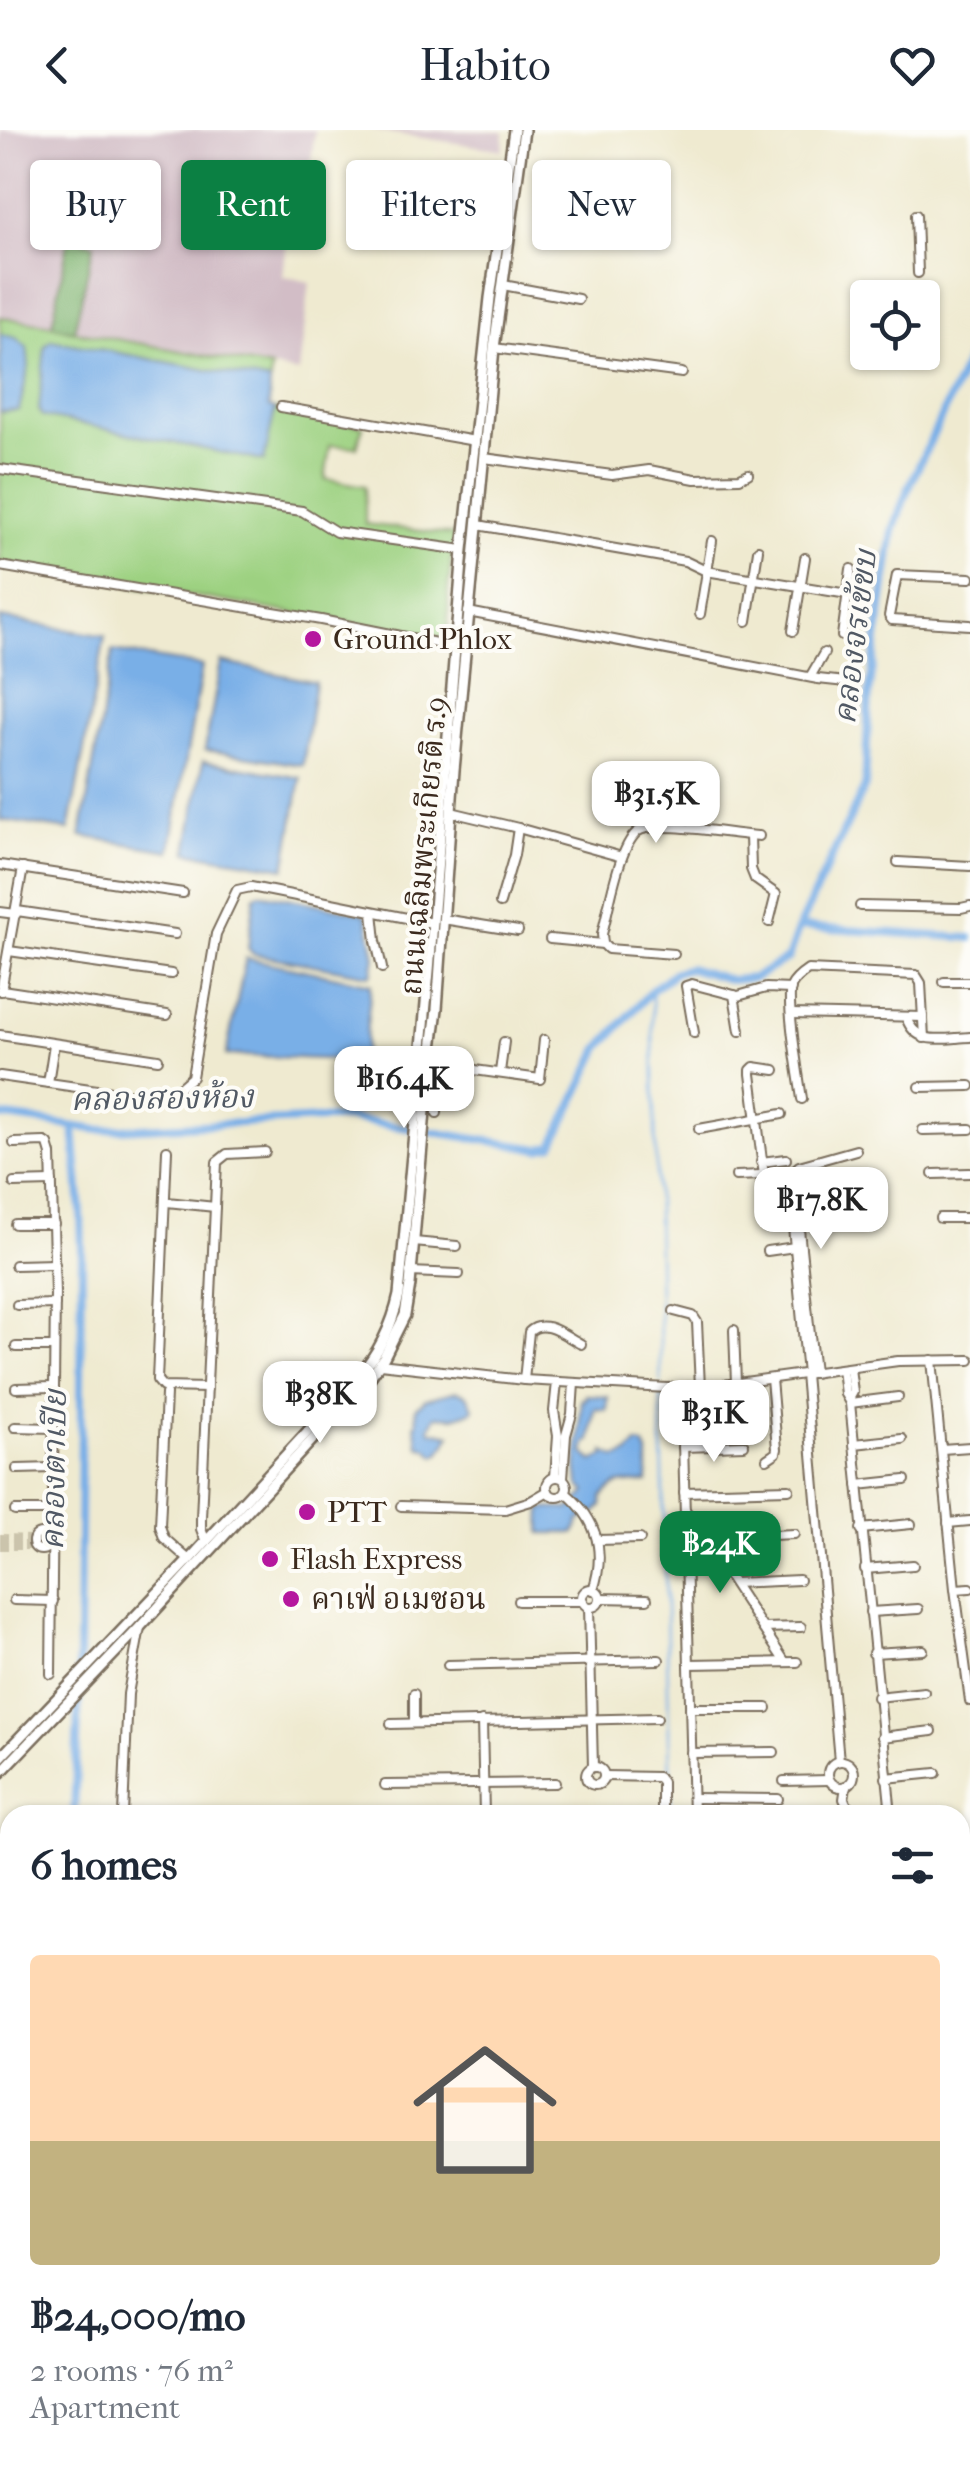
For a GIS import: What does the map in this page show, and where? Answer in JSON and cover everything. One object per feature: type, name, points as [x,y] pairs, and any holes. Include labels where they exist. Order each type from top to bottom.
[{"type":"main road","name":"ถนนเฉลิมพระเกียรติ ร.9","points":[[422,1087],[436,1064],[438,921],[463,550],[490,298],[514,130]]},
{"type":"main road","name":"ถนนเฉลิมพระเกียรติ ร.9","points":[[0,1773],[189,1560],[375,1363],[391,1326],[414,1178],[494,348],[524,130]]},
{"type":"main road","name":"ถนนเฉลิมพระเกียรติ ร.9","points":[[107,1654],[140,1627],[308,1446],[375,1363],[405,1315],[414,1242],[414,1178]]},
{"type":"main road","name":"ถนนเฉลิมพระเกียรติ ร.9","points":[[0,1758],[54,1710]]},
{"type":"street","points":[[916,215],[918,273]]},
{"type":"street","points":[[504,285],[578,299]]},
{"type":"street","points":[[494,348],[682,373]]},
{"type":"street","points":[[281,406],[475,441]]},
{"type":"street","points":[[484,458],[612,475],[650,470],[695,479],[740,478],[748,474]]},
{"type":"street","points":[[0,469],[302,510],[336,532],[463,550]]},
{"type":"street","points":[[478,525],[685,561],[706,571],[752,580],[848,594]]},
{"type":"street","points":[[700,614],[712,541]]},
{"type":"street","points":[[747,620],[758,550]]},
{"type":"street","points":[[793,631],[805,558]]},
{"type":"street","points":[[0,566],[456,647]]},
{"type":"street","points":[[842,636],[851,569]]},
{"type":"street","points":[[970,578],[897,574],[889,616],[892,620],[970,624]]},
{"type":"street","points":[[468,612],[855,683]]},
{"type":"street","points":[[810,677],[824,653]]},
{"type":"street","points":[[451,812],[622,857]]},
{"type":"street","points":[[605,947],[602,934],[622,857],[636,833],[648,828],[682,826],[755,836],[751,870],[754,879],[776,894],[770,922]]},
{"type":"street","points":[[500,902],[518,828]]},
{"type":"street","points":[[898,862],[970,866]]},
{"type":"street","points":[[0,865],[183,893]]},
{"type":"street","points":[[23,868],[1,991],[167,1015]]},
{"type":"street","points":[[178,1089],[192,1077],[216,934],[236,890],[251,886],[373,912],[518,931]]},
{"type":"street","points":[[860,906],[968,910]]},
{"type":"street","points":[[0,912],[175,934]]},
{"type":"street","points":[[373,912],[382,968]]},
{"type":"street","points":[[550,940],[674,954]]},
{"type":"street","points":[[6,956],[171,974]]},
{"type":"street","points":[[802,1098],[791,990],[808,970],[916,975],[921,983],[924,1038]]},
{"type":"street","points":[[944,982],[970,982]]},
{"type":"street","points":[[694,1033],[686,986],[692,984],[734,995],[766,988],[791,990]]},
{"type":"street","points":[[734,995],[740,1031]]},
{"type":"street","points":[[792,1014],[922,1016]]},
{"type":"street","points":[[906,1017],[910,1029],[924,1038],[970,1037]]},
{"type":"street","points":[[0,1036],[158,1059]]},
{"type":"street","points":[[436,1113],[436,1064],[540,1079],[544,1040]]},
{"type":"street","points":[[500,1072],[504,1042]]},
{"type":"street","points":[[48,1083],[54,1044]]},
{"type":"street","points":[[775,1070],[751,1070],[760,1162],[770,1204],[791,1206],[809,1374]]},
{"type":"street","points":[[0,1076],[139,1096]]},
{"type":"street","points":[[920,1087],[970,1086]]},
{"type":"street","points":[[699,1129],[782,1114]]},
{"type":"street","points":[[922,1130],[970,1129]]},
{"type":"street","points":[[14,1142],[48,1144],[51,1154],[55,1304],[51,1674]]},
{"type":"street","points":[[168,1150],[157,1380],[163,1386],[207,1388]]},
{"type":"street","points":[[839,1760],[794,1171],[856,1150]]},
{"type":"street","points":[[206,1542],[201,1518],[216,1162],[226,1154],[264,1152]]},
{"type":"street","points":[[760,1162],[786,1159]]},
{"type":"street","points":[[933,1174],[970,1173]]},
{"type":"street","points":[[736,1176],[762,1175]]},
{"type":"street","points":[[14,1184],[52,1182]]},
{"type":"street","points":[[798,1206],[832,1202],[833,1184]]},
{"type":"street","points":[[167,1202],[215,1208]]},
{"type":"street","points":[[940,1218],[970,1218]]},
{"type":"street","points":[[15,1224],[54,1224]]},
{"type":"street","points":[[414,1242],[457,1246]]},
{"type":"street","points":[[767,1251],[795,1247]]},
{"type":"street","points":[[15,1264],[54,1264]]},
{"type":"street","points":[[410,1272],[459,1274]]},
{"type":"street","points":[[17,1305],[55,1304]]},
{"type":"street","points":[[674,1311],[693,1316],[697,1322],[700,1387]]},
{"type":"street","points":[[524,1380],[529,1332],[533,1327],[550,1328],[581,1344]]},
{"type":"street","points":[[734,1330],[736,1384]]},
{"type":"street","points":[[16,1347],[54,1347]]},
{"type":"street","points":[[932,1360],[970,1701]]},
{"type":"street","points":[[375,1363],[524,1380],[667,1388],[719,1386],[898,1361],[970,1360]]},
{"type":"street","points":[[846,1368],[853,1392],[849,1401],[889,1805]]},
{"type":"street","points":[[767,1460],[778,1449],[771,1379]]},
{"type":"street","points":[[557,1382],[554,1411],[562,1436]]},
{"type":"street","points":[[559,1478],[562,1436],[572,1414],[574,1384]]},
{"type":"street","points":[[693,1805],[683,1447],[684,1431],[689,1424],[718,1414],[719,1386]]},
{"type":"street","points":[[16,1388],[53,1387]]},
{"type":"street","points":[[166,1394],[160,1526],[164,1538],[189,1560]]},
{"type":"street","points":[[849,1401],[898,1397]]},
{"type":"street","points":[[14,1427],[53,1428]]},
{"type":"street","points":[[854,1444],[902,1439]]},
{"type":"street","points":[[683,1447],[744,1445]]},
{"type":"street","points":[[942,1449],[970,1447]]},
{"type":"street","points":[[17,1469],[54,1468]]},
{"type":"street","points":[[548,1491],[549,1481],[559,1478]]},
{"type":"street","points":[[559,1478],[568,1486],[566,1493]]},
{"type":"street","points":[[858,1486],[905,1480]]},
{"type":"street","points":[[684,1492],[789,1489]]},
{"type":"street","points":[[548,1491],[556,1497],[566,1493]]},
{"type":"street","points":[[401,1506],[504,1509],[548,1491]]},
{"type":"street","points":[[566,1493],[588,1516],[598,1540],[599,1571],[593,1590]]},
{"type":"street","points":[[15,1511],[54,1510]]},
{"type":"street","points":[[686,1510],[785,1662]]},
{"type":"street","points":[[948,1523],[970,1521]]},
{"type":"street","points":[[861,1529],[911,1524]]},
{"type":"street","points":[[704,1538],[794,1534]]},
{"type":"street","points":[[598,1540],[640,1539]]},
{"type":"street","points":[[866,1569],[913,1565]]},
{"type":"street","points":[[734,1584],[799,1580]]},
{"type":"street","points":[[955,1589],[970,1588]]},
{"type":"street","points":[[518,1602],[598,1604],[600,1598],[593,1590]]},
{"type":"street","points":[[593,1590],[586,1592],[593,1767],[586,1774],[590,1784],[600,1785],[605,1776]]},
{"type":"street","points":[[600,1598],[646,1599]]},
{"type":"street","points":[[14,1600],[52,1600]]},
{"type":"street","points":[[870,1612],[918,1609]]},
{"type":"street","points":[[122,1805],[128,1694],[140,1627]]},
{"type":"street","points":[[763,1628],[801,1627]]},
{"type":"street","points":[[873,1653],[923,1650]]},
{"type":"street","points":[[448,1665],[659,1660]]},
{"type":"street","points":[[689,1664],[797,1662]]},
{"type":"street","points":[[877,1697],[924,1692]]},
{"type":"street","points":[[414,1694],[414,1723]]},
{"type":"street","points":[[690,1708],[767,1708]]},
{"type":"street","points":[[391,1724],[657,1718]]},
{"type":"street","points":[[482,1721],[484,1805]]},
{"type":"street","points":[[882,1737],[932,1731]]},
{"type":"street","points":[[692,1753],[774,1752]]},
{"type":"street","points":[[829,1780],[830,1768],[839,1760]]},
{"type":"street","points":[[784,1781],[829,1780],[838,1787],[846,1786],[853,1781],[855,1772],[851,1764],[839,1760]]},
{"type":"street","points":[[593,1767],[600,1768],[605,1776]]},
{"type":"street","points":[[886,1778],[936,1773]]},
{"type":"street","points":[[605,1776],[658,1777],[662,1782],[662,1805]]},
{"type":"street","points":[[385,1785],[555,1783]]},
{"type":"street","points":[[846,1786],[847,1805]]},
{"type":"street","points":[[693,1798],[778,1799]]},
{"type":"shaded area","points":[[0,130],[315,130],[311,160],[181,160],[181,250],[286,250],[283,276],[310,282],[299,373],[74,331],[93,250],[161,250],[161,160],[30,160],[30,250],[67,250],[52,325],[0,317]]},
{"type":"shaded area","points":[[369,130],[504,131],[503,150]]},
{"type":"green space","points":[[66,250],[93,250],[74,331],[52,325]]},
{"type":"green space","points":[[0,317],[271,368],[270,382],[51,340],[39,410],[42,416],[263,461],[275,409],[363,426],[357,447],[330,445],[325,479],[365,486],[365,524],[454,535],[448,591],[449,640],[0,563],[0,412],[4,412],[16,338],[0,334]]},
{"type":"water","points":[[0,334],[16,338],[27,347],[29,366],[19,410],[0,412]]},
{"type":"water","points":[[51,340],[270,382],[269,407],[275,409],[264,461],[42,416],[39,410],[45,346]]},
{"type":"water","points":[[0,618],[105,636],[69,830],[0,820]]},
{"type":"water","points":[[113,651],[202,666],[170,851],[81,836]]},
{"type":"water","points":[[221,662],[315,682],[303,765],[205,750]]},
{"type":"water","points":[[203,761],[301,778],[285,868],[187,852]]},
{"type":"water","points":[[259,893],[363,913],[367,916],[375,957],[372,973],[253,954],[248,948],[255,896]]},
{"type":"water","points":[[246,958],[371,984],[364,1055],[350,1060],[226,1055]]},
{"type":"water","points":[[457,1391],[467,1395],[472,1411],[454,1417],[436,1416],[431,1431],[451,1435],[435,1456],[419,1446],[416,1408],[426,1399]]},
{"type":"water","points":[[586,1395],[608,1397],[607,1410],[595,1409],[584,1453],[593,1461],[605,1456],[605,1452],[617,1458],[628,1454],[637,1444],[643,1445],[648,1452],[648,1482],[613,1487],[602,1497],[602,1506],[596,1512],[580,1520],[575,1533],[541,1533],[542,1508],[570,1509],[586,1492],[579,1485],[577,1467],[582,1399]]},
{"type":"water","points":[[739,1416],[738,1439],[704,1440],[719,1433],[733,1417]]},
{"type":"waterway","name":"คลองสองห้อง","points":[[0,1116],[99,1130],[344,1118],[540,1149],[553,1145],[600,1048],[652,990],[675,972],[689,968],[731,980],[754,978],[788,958],[865,786],[869,694],[893,531],[907,491],[970,355]]},
{"type":"waterway","points":[[799,927],[970,938]]},
{"type":"waterway","points":[[652,990],[661,1383]]},
{"type":"waterway","name":"คลองตาเปีย","points":[[74,1127],[82,1252],[79,1677]]},
{"type":"waterway","points":[[661,1391],[671,1805]]},
{"type":"waterway","name":"คลองตาเปีย","points":[[74,1805],[79,1691]]},
{"type":"tunnel","points":[[0,1538],[34,1539]]},
{"type":"tunnel","points":[[0,1546],[34,1546]]},
{"type":"place","name":"Ground Phlox","points":[[313,639]]},
{"type":"place","name":"PTT","points":[[307,1512]]},
{"type":"place","name":"Flash Express","points":[[270,1559]]},
{"type":"place","name":"คาเฟ่ อเมซอน","points":[[291,1599]]},
{"type":"water label","name":"คลองจรเข้ขบ","points":[[855,637]]}]
